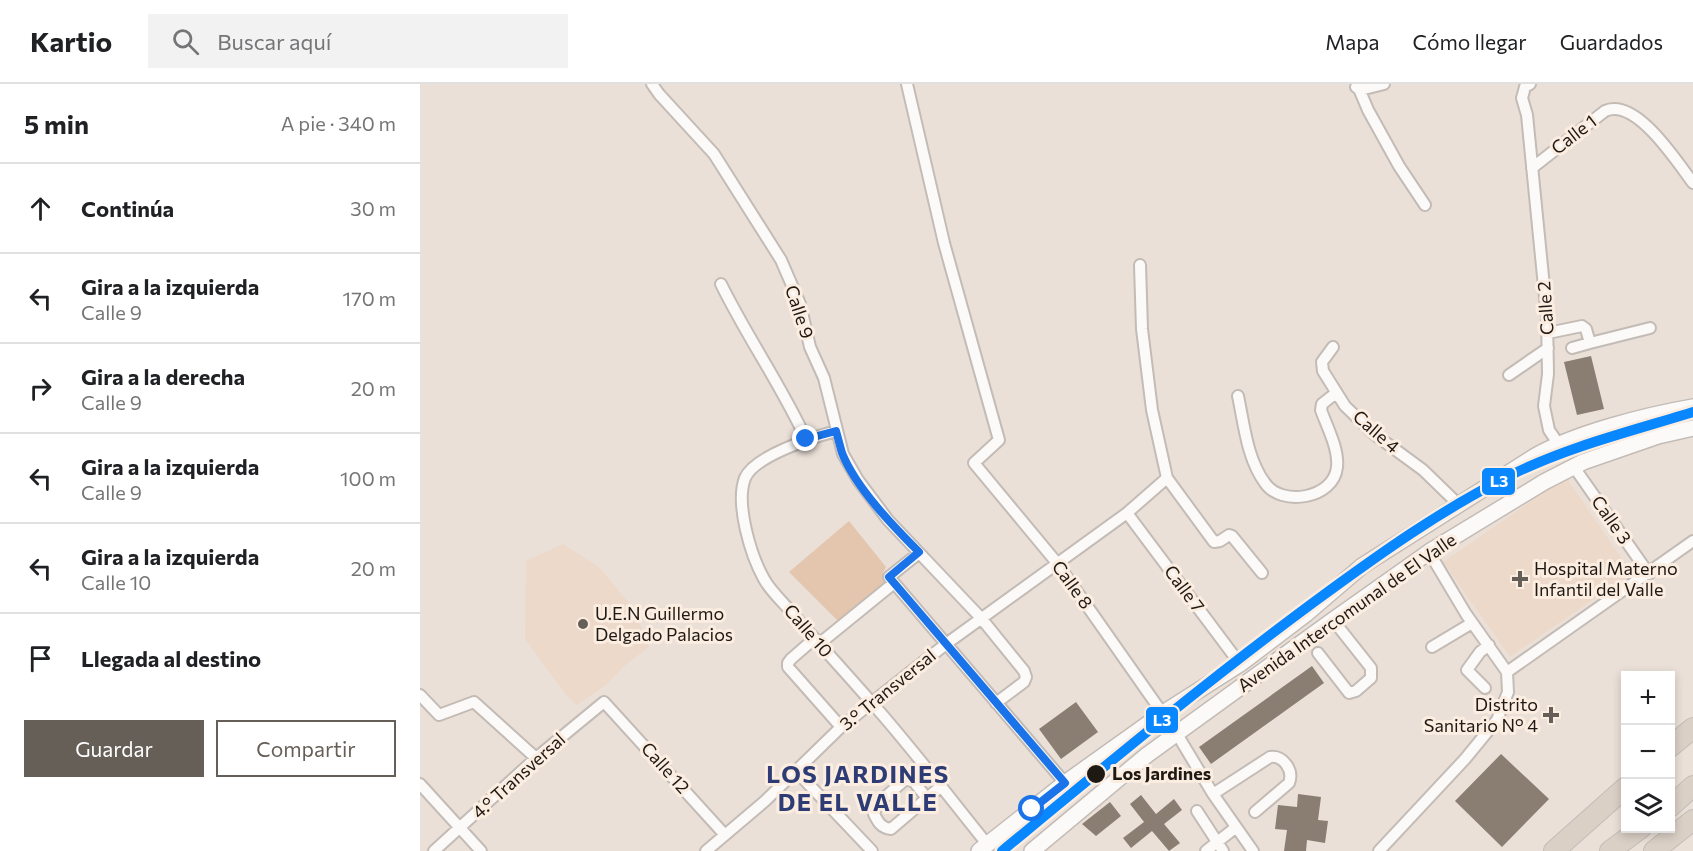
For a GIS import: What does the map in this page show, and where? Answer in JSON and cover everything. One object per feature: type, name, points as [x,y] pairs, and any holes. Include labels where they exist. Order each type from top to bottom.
[{"type":"highway","points":[[1675,744],[1693,728]]},
{"type":"highway","points":[[1675,803],[1693,786]]},
{"type":"highway","points":[[1554,851],[1621,791]]},
{"type":"highway","points":[[1654,851],[1693,820]]},
{"type":"highway","points":[[1610,851],[1634,833]]},
{"type":"main road","name":"Avenida Intercomunal de El Valle","points":[[983,848],[1065,783],[1162,714],[1240,664],[1306,614],[1362,566],[1458,504],[1543,452],[1559,445],[1618,426],[1693,407]]},
{"type":"main road","name":"Avenida Intercomunal de El Valle","points":[[1032,851],[1147,755],[1429,552],[1544,482],[1574,467],[1616,449],[1693,428]]},
{"type":"street","name":"Calle 9","points":[[652,84],[658,94],[714,154],[782,260],[800,304],[810,347],[824,378],[843,454],[858,480],[888,520],[981,618],[1024,671],[1026,677],[1024,682],[996,703]]},
{"type":"street","name":"Calle 8","points":[[907,84],[944,243],[999,440],[974,463],[1057,563],[1177,734]]},
{"type":"street","points":[[1384,84],[1357,86],[1394,157],[1425,205]]},
{"type":"street","name":"Calle 2","points":[[1530,84],[1525,87],[1522,98],[1527,115],[1539,219],[1548,333],[1548,374],[1544,406],[1549,430],[1559,445]]},
{"type":"street","name":"Calle 1","points":[[1532,168],[1611,108],[1620,109],[1650,128],[1693,183]]},
{"type":"street","points":[[1140,265],[1142,329],[1152,410],[1167,478],[1214,542],[1228,535],[1232,536],[1262,573]]},
{"type":"street","points":[[721,284],[742,327],[792,408],[806,439]]},
{"type":"street","points":[[1548,333],[1582,326],[1586,329],[1590,343]]},
{"type":"street","points":[[1572,348],[1650,328]]},
{"type":"street","name":"Calle 4","points":[[1333,347],[1322,362],[1323,371],[1345,406],[1374,434],[1423,470],[1458,504]]},
{"type":"street","points":[[1509,375],[1548,348]]},
{"type":"street","points":[[1238,396],[1260,476],[1277,495],[1296,497],[1315,493],[1328,486],[1335,475],[1338,458],[1321,410],[1323,404],[1336,393]]},
{"type":"street","name":"Calle 10","points":[[836,431],[806,439],[758,464],[746,476],[742,490],[745,525],[751,552],[765,581],[872,703],[940,787],[983,848]]},
{"type":"street","name":"Calle 3","points":[[1574,467],[1648,574]]},
{"type":"street","name":"3.° Transversal","points":[[706,851],[797,772],[842,727],[946,644],[1127,513],[1167,478]]},
{"type":"street","name":"Calle 7","points":[[1127,513],[1240,664]]},
{"type":"street","points":[[1507,672],[1693,541]]},
{"type":"street","points":[[919,552],[889,577],[1065,783]]},
{"type":"street","points":[[1379,851],[1465,759],[1497,720],[1508,692],[1507,672],[1472,622],[1429,552]]},
{"type":"street","points":[[842,727],[788,668],[791,659],[894,583]]},
{"type":"street","points":[[1318,653],[1349,693],[1356,691],[1371,678],[1371,668],[1333,620]]},
{"type":"street","points":[[1432,647],[1472,622]]},
{"type":"street","points":[[1485,688],[1467,670],[1480,652],[1489,645]]},
{"type":"street","points":[[420,695],[438,715],[474,702],[536,758]]},
{"type":"street","name":"4.° Transversal","points":[[434,851],[536,758],[604,702]]},
{"type":"street","name":"Calle 12","points":[[604,702],[725,835]]},
{"type":"street","points":[[1177,734],[1213,794],[1252,851]]},
{"type":"street","points":[[1213,794],[1270,757],[1280,758],[1291,772],[1289,783],[1256,812]]},
{"type":"street","points":[[797,772],[872,851]]},
{"type":"street","points":[[926,798],[914,782],[906,779],[878,804],[874,814],[880,824],[891,829],[940,787]]},
{"type":"street","points":[[420,784],[481,851]]},
{"type":"street","points":[[1197,811],[1221,846]]},
{"type":"street","points":[[1206,851],[1221,846],[1235,828]]},
{"type":"shaded area","name":"Hospital Materno Infantil del Valle","points":[[1566,477],[1632,573],[1510,657],[1443,562]]},
{"type":"shaded area","points":[[849,521],[886,567],[883,573],[886,583],[841,624],[789,572]]},
{"type":"shaded area","name":"U.E.N Guillermo Delgado Palacios","points":[[563,544],[599,567],[635,610],[649,647],[624,666],[606,685],[577,705],[566,695],[525,639],[526,561]]},
{"type":"building","points":[[1591,356],[1604,409],[1577,415],[1564,362]]},
{"type":"building","points":[[1312,666],[1324,683],[1211,764],[1199,747]]},
{"type":"building","points":[[1076,702],[1098,732],[1061,759],[1039,729]]},
{"type":"building","points":[[1501,754],[1549,799],[1502,847],[1455,801]]},
{"type":"building","points":[[1298,794],[1321,797],[1318,820],[1328,821],[1325,843],[1307,840],[1306,851],[1284,851],[1287,830],[1275,829],[1278,805],[1297,807]]},
{"type":"building","points":[[1141,795],[1156,814],[1174,799],[1182,810],[1164,824],[1180,843],[1169,851],[1152,831],[1131,848],[1123,838],[1144,822],[1130,804]]},
{"type":"building","points":[[1110,802],[1121,816],[1096,836],[1082,824]]},
{"type":"transit line","name":"L3","points":[[1002,851],[1235,662],[1362,567],[1436,517],[1513,474],[1557,455],[1693,412]]},
{"type":"place","name":"Hospital Materno Infantil del Valle","points":[[1520,579]]},
{"type":"place","name":"U.E.N Guillermo Delgado Palacios","points":[[583,624]]},
{"type":"place","name":"Distrito Sanitario N° 4","points":[[1551,715]]},
{"type":"place","name":"Los Jardines","points":[[1096,774]]},
{"type":"district","name":"LOS JARDINES DE EL VALLE","points":[[858,789]]},
{"type":"route","points":[[806,439],[836,431],[843,454],[858,480],[888,520],[919,552],[889,577],[1065,783],[1032,809]]}]
